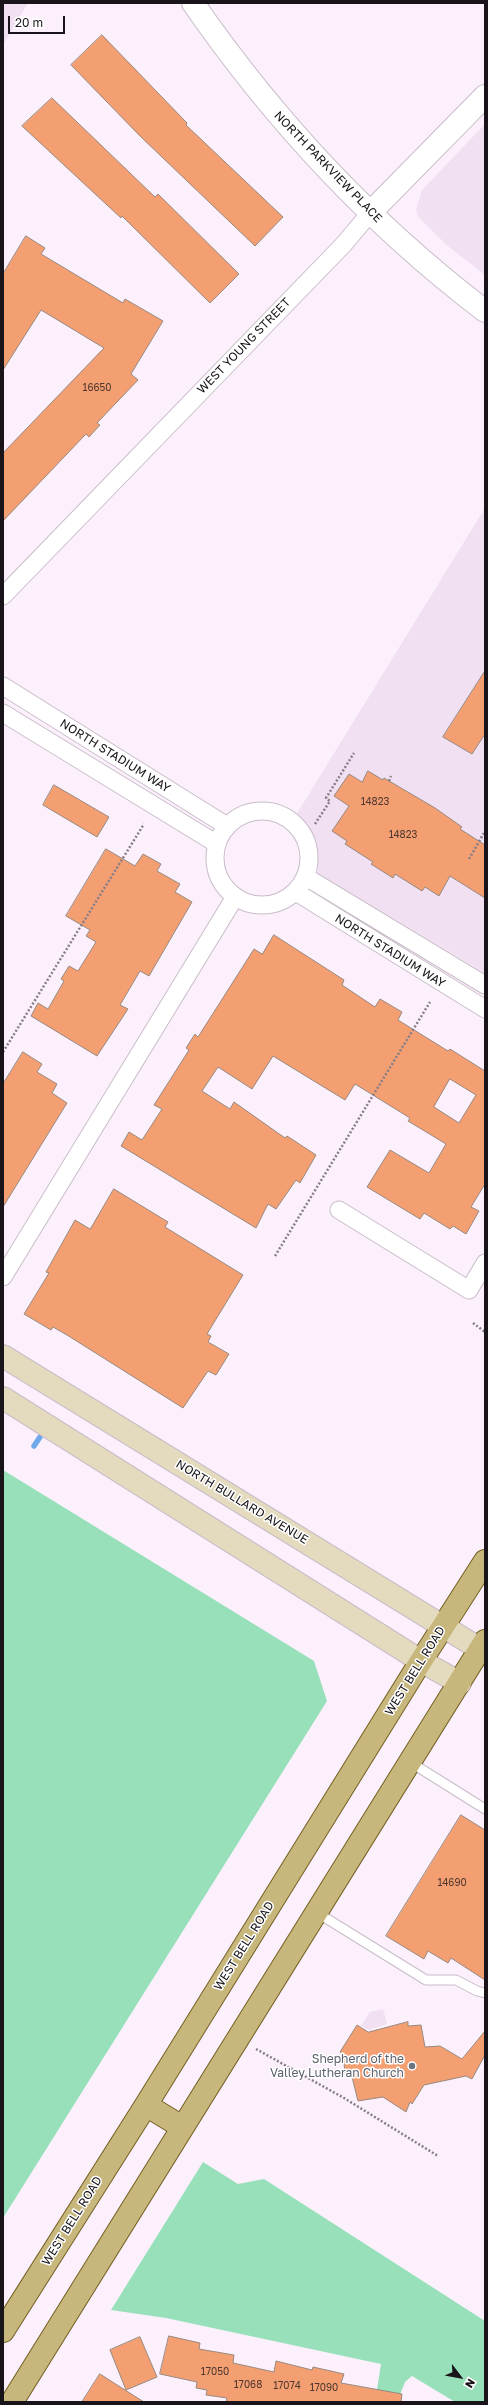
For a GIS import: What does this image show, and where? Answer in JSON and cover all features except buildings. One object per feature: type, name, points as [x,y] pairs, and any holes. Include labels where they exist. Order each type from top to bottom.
[{"type":"main road","name":"NORTH BULLARD AVENUE","points":[[3,1356],[444,1625],[483,1645]]},
{"type":"main road","points":[[3,1398],[460,1683]]},
{"type":"main road","name":"WEST BELL ROAD","points":[[3,2331],[146,2105],[421,1660],[485,1562]]},
{"type":"main road","points":[[12,2402],[483,1645]]},
{"type":"main road","points":[[146,2105],[182,2127]]},
{"type":"street","name":"NORTH PARKVIEW PLACE","points":[[193,3],[253,86],[296,135],[370,213],[438,274],[485,311]]},
{"type":"street","name":"WEST YOUNG STREET","points":[[3,596],[344,244],[370,213],[485,96]]},
{"type":"street","name":"NORTH STADIUM WAY","points":[[3,686],[227,826]]},
{"type":"street","name":"NORTH STADIUM WAY","points":[[3,713],[216,844]]},
{"type":"street","points":[[268,810],[293,821],[307,841],[309,853],[306,877],[296,892],[283,901],[268,905],[252,905],[235,897],[225,889],[217,875],[214,860],[216,844],[227,826],[239,816],[253,811],[268,810]]},
{"type":"street","name":"NORTH STADIUM WAY","points":[[306,877],[485,985]]},
{"type":"street","name":"NORTH STADIUM WAY","points":[[296,892],[485,1009]]},
{"type":"street","points":[[3,1277],[235,897]]},
{"type":"street","points":[[339,1210],[468,1290],[485,1263]]},
{"type":"lane","points":[[410,1762],[485,1809]]},
{"type":"lane","points":[[316,1912],[426,1980],[456,1980],[477,1991],[485,1993]]},
{"type":"path","points":[[316,824],[330,801],[326,798],[354,753]]},
{"type":"path","points":[[389,780],[391,776]]},
{"type":"path","points":[[3,1052],[144,824]]},
{"type":"path","points":[[469,859],[484,833]]},
{"type":"path","points":[[275,1256],[430,1002]]},
{"type":"path","points":[[473,1323],[485,1332]]},
{"type":"path","points":[[256,2049],[344,2098],[438,2156]]},
{"type":"shaded area","points":[[3,3],[28,3],[3,45]]},
{"type":"shaded area","points":[[485,124],[485,275],[449,247],[418,216],[416,210],[422,190]]},
{"type":"shaded area","points":[[485,508],[485,973],[318,873],[317,856],[310,831],[296,815]]},
{"type":"shaded area","points":[[383,2009],[387,2024],[369,2030],[361,2026],[370,2012]]},
{"type":"green space","points":[[3,1470],[314,1661],[327,1701],[3,2218]]},
{"type":"green space","points":[[203,2162],[238,2184],[264,2179],[485,2321],[485,2402],[455,2402],[412,2376],[405,2382],[397,2402],[375,2402],[381,2364],[166,2318],[111,2310]]},
{"type":"waterway","points":[[34,1446],[40,1437]]},
{"type":"place","name":"Shepherd of the Valley Lutheran Church","points":[[412,2066]]}]
